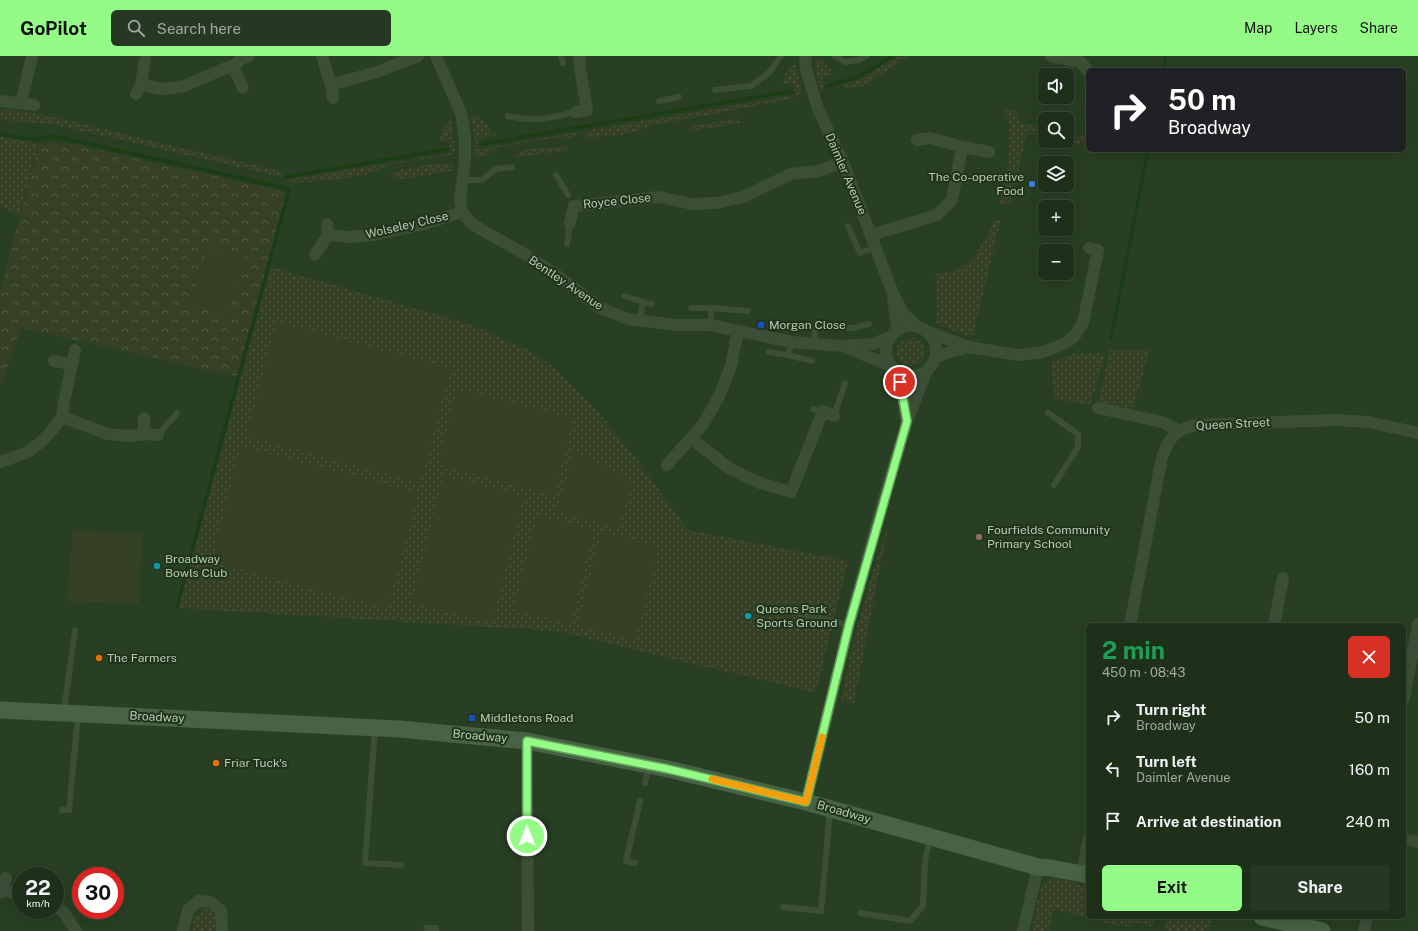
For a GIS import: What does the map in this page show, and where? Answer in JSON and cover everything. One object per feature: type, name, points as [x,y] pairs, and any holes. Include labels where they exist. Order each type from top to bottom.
[{"type":"main road","name":"Broadway","points":[[0,710],[375,728],[527,741],[649,765],[806,802],[1038,867],[1085,874]]},
{"type":"main road","points":[[1271,919],[1322,931]]},
{"type":"street","points":[[21,103],[32,56]]},
{"type":"street","points":[[145,60],[139,89],[184,86],[233,66],[243,58],[249,56]]},
{"type":"street","points":[[322,56],[331,85],[333,98]]},
{"type":"street","points":[[331,85],[377,72],[418,56]]},
{"type":"street","points":[[436,56],[461,113],[465,137],[465,160],[460,200],[462,212]]},
{"type":"street","points":[[576,112],[587,110],[579,62],[580,56]]},
{"type":"street","name":"Daimler Avenue","points":[[805,56],[806,69],[818,109],[843,162],[892,291],[903,313],[916,326]]},
{"type":"street","points":[[1051,56],[1086,63]]},
{"type":"street","points":[[233,66],[244,88]]},
{"type":"street","points":[[0,101],[34,105]]},
{"type":"street","points":[[917,140],[930,138],[945,143],[989,152]]},
{"type":"street","points":[[871,235],[937,216],[952,200],[962,147]]},
{"type":"street","name":"Royce Close","points":[[570,223],[571,201],[659,197],[692,204],[716,203],[743,197],[791,174],[818,171],[843,162]]},
{"type":"street","name":"Wolseley Close","points":[[315,254],[328,229],[349,237],[373,235],[424,224],[462,212]]},
{"type":"street","name":"Bentley Avenue","points":[[462,212],[470,222],[554,273],[600,308],[628,319],[677,325],[710,325],[792,342],[842,346],[872,344],[892,334]]},
{"type":"street","points":[[927,370],[915,376],[906,376],[899,373],[889,365],[885,351],[892,334],[908,325],[916,326],[969,347],[1018,355],[1043,352],[1064,344],[1074,337],[1083,323],[1098,250],[1089,248]]},
{"type":"street","name":"Daimler Avenue","points":[[892,291],[892,334]]},
{"type":"street","points":[[667,465],[704,423],[720,394],[731,366],[738,331]]},
{"type":"street","points":[[806,802],[849,625],[907,421],[927,370],[935,358],[935,343],[928,332]]},
{"type":"street","name":"Bentley Avenue","points":[[842,346],[889,365]]},
{"type":"street","points":[[935,358],[969,347]]},
{"type":"street","points":[[0,462],[28,452],[54,429],[62,417],[75,350]]},
{"type":"street","points":[[54,361],[72,364]]},
{"type":"street","points":[[899,373],[907,421]]},
{"type":"street","points":[[1098,408],[1162,422],[1179,431]]},
{"type":"street","points":[[690,438],[730,469],[760,482],[791,492],[823,412]]},
{"type":"street","points":[[62,417],[108,434],[129,436],[144,434],[158,435]]},
{"type":"street","points":[[144,418],[144,434]]},
{"type":"street","name":"Queen Street","points":[[1130,623],[1162,457],[1168,442],[1179,431],[1197,425],[1336,420],[1368,422],[1418,433]]},
{"type":"street","points":[[1274,623],[1283,578]]},
{"type":"street","points":[[1406,687],[1418,624]]},
{"type":"street","points":[[527,741],[528,931]]},
{"type":"street","points":[[1406,839],[1418,842]]},
{"type":"street","points":[[1085,874],[1086,863]]},
{"type":"street","points":[[1023,931],[1038,867]]},
{"type":"street","points":[[6,878],[1,891],[12,894]]},
{"type":"street","points":[[183,931],[188,910],[198,901],[211,902],[221,911],[222,931]]},
{"type":"street","points":[[64,913],[76,931]]},
{"type":"street","points":[[1364,931],[1367,919]]},
{"type":"lane","points":[[561,56],[563,64]]},
{"type":"lane","points":[[715,90],[751,86],[768,72],[781,56]]},
{"type":"lane","points":[[835,56],[845,62],[858,60],[867,56]]},
{"type":"lane","points":[[659,101],[679,97]]},
{"type":"lane","points":[[508,116],[524,119],[542,119],[576,112]]},
{"type":"lane","points":[[462,180],[482,180],[496,169],[512,167]]},
{"type":"lane","points":[[556,175],[571,201]]},
{"type":"lane","points":[[567,244],[570,223]]},
{"type":"lane","points":[[848,226],[860,253],[876,247]]},
{"type":"lane","points":[[624,296],[652,304]]},
{"type":"lane","points":[[640,321],[643,302]]},
{"type":"lane","points":[[691,308],[748,311]]},
{"type":"lane","points":[[710,325],[712,308]]},
{"type":"lane","points":[[800,325],[852,328],[869,324]]},
{"type":"lane","points":[[814,344],[815,326]]},
{"type":"lane","points":[[788,355],[792,342]]},
{"type":"lane","points":[[769,352],[788,355],[812,362]]},
{"type":"lane","points":[[823,412],[845,383]]},
{"type":"lane","points":[[158,435],[177,413]]},
{"type":"lane","points":[[1048,413],[1078,434],[1078,447],[1054,485]]},
{"type":"lane","points":[[782,610],[849,625]]},
{"type":"lane","points":[[62,810],[69,810],[74,630]]},
{"type":"lane","points":[[375,728],[365,863],[401,865]]},
{"type":"lane","points":[[644,783],[649,765]]},
{"type":"lane","points":[[635,863],[626,861],[640,801]]},
{"type":"lane","points":[[783,907],[821,911],[830,809]]},
{"type":"lane","points":[[860,913],[910,921],[923,906],[925,861],[930,837]]},
{"type":"lane","points":[[426,928],[436,928],[436,931]]},
{"type":"green space","points":[[898,56],[909,56],[865,85],[846,89],[845,84],[863,78]]},
{"type":"green space","points":[[816,59],[824,63],[834,75],[822,76],[824,90],[821,91],[815,69]]},
{"type":"green space","points":[[796,64],[802,94],[787,100],[654,125],[628,134],[586,138],[585,131],[795,95],[793,82],[783,84],[782,80],[790,67]]},
{"type":"green space","points":[[0,109],[40,114],[283,172],[282,177],[47,123],[14,122],[0,119]]},
{"type":"green space","points":[[1003,109],[1016,111],[1019,122],[1038,126],[1038,135],[1027,133],[1010,205],[999,203],[1009,154],[1010,129],[1008,118]]},
{"type":"green space","points":[[473,115],[485,123],[492,135],[495,134],[495,136],[478,138],[479,149],[577,132],[572,138],[558,137],[498,147],[485,157],[475,158],[474,131],[471,117]]},
{"type":"green space","points":[[740,118],[740,123],[692,131],[691,126]]},
{"type":"green space","points":[[451,120],[455,154],[393,164],[364,175],[325,181],[289,182],[286,180],[451,153],[449,141],[440,142],[443,130]]},
{"type":"green space","points":[[1074,134],[1086,137],[1086,146],[1074,143]]},
{"type":"green space","points":[[0,136],[38,144],[19,215],[0,206]]},
{"type":"green space","points":[[39,143],[72,144],[287,192],[239,377],[21,328],[0,388],[0,292]]},
{"type":"green space","points":[[569,146],[568,150],[513,158],[517,151]]},
{"type":"green space","points":[[439,163],[454,163],[453,171],[401,179],[389,175],[400,170]]},
{"type":"green space","points":[[995,220],[1000,221],[973,337],[936,323],[937,308],[935,275],[959,269],[975,256]]},
{"type":"green space","points":[[208,246],[246,258],[228,315],[190,303]]},
{"type":"green space","points":[[271,267],[469,324],[528,350],[551,365],[598,412],[637,460],[688,530],[848,561],[816,693],[556,631],[179,608]]},
{"type":"green space","points":[[277,322],[451,369],[420,483],[246,436]]},
{"type":"green space","points":[[911,338],[921,342],[925,352],[921,362],[911,366],[901,362],[897,352],[901,342]]},
{"type":"green space","points":[[1110,350],[1150,350],[1133,408],[1098,403]]},
{"type":"green space","points":[[1105,353],[1090,405],[1054,399],[1052,362],[1073,354]]},
{"type":"green space","points":[[457,389],[573,418],[554,495],[438,465]]},
{"type":"green space","points":[[241,446],[418,493],[388,608],[211,562]]},
{"type":"green space","points":[[574,450],[632,482],[618,528],[557,512]]},
{"type":"green space","points":[[444,476],[524,496],[492,623],[412,603]]},
{"type":"green space","points":[[537,516],[594,530],[571,624],[513,610]]},
{"type":"green space","points":[[889,523],[854,703],[841,700],[851,653],[869,585]]},
{"type":"green space","points":[[73,530],[142,534],[139,604],[67,601]]},
{"type":"green space","points":[[601,532],[659,547],[635,640],[577,625]]},
{"type":"green space","points":[[1052,878],[1070,881],[1086,886],[1086,918],[1054,909],[1049,931],[1033,931],[1037,901],[1043,883]]},
{"type":"green space","points":[[205,908],[212,911],[218,917],[219,931],[192,931],[194,916]]},
{"type":"green space","points":[[1092,919],[1155,919],[1153,927],[1134,922],[1132,928],[1119,924],[1118,926]]},
{"type":"green space","points":[[1167,919],[1212,919],[1209,931],[1164,930]]},
{"type":"waterway","points":[[827,86],[861,76],[892,56]]},
{"type":"waterway","points":[[1164,68],[1166,56]]},
{"type":"waterway","points":[[482,144],[792,91]]},
{"type":"waterway","points":[[0,134],[33,139],[54,136],[289,189],[177,606]]},
{"type":"waterway","points":[[286,177],[448,149]]},
{"type":"waterway","points":[[1111,339],[1148,152]]},
{"type":"slow traffic","points":[[712,779],[806,802],[822,737]]},
{"type":"place","name":"The Co-operative Food","points":[[1032,184]]},
{"type":"place","name":"Morgan Close","points":[[761,325]]},
{"type":"place","name":"Fourfields Community Primary School","points":[[979,537]]},
{"type":"place","name":"Broadway Bowls Club","points":[[157,566]]},
{"type":"place","name":"Queens Park Sports Ground","points":[[748,616]]},
{"type":"place","name":"The Farmers","points":[[99,658]]},
{"type":"place","name":"Middletons Road","points":[[472,718]]},
{"type":"place","name":"Friar Tuck's","points":[[216,763]]},
{"type":"route","points":[[527,836],[527,741],[668,769],[806,802],[849,625],[879,515],[907,421],[900,382]]}]
